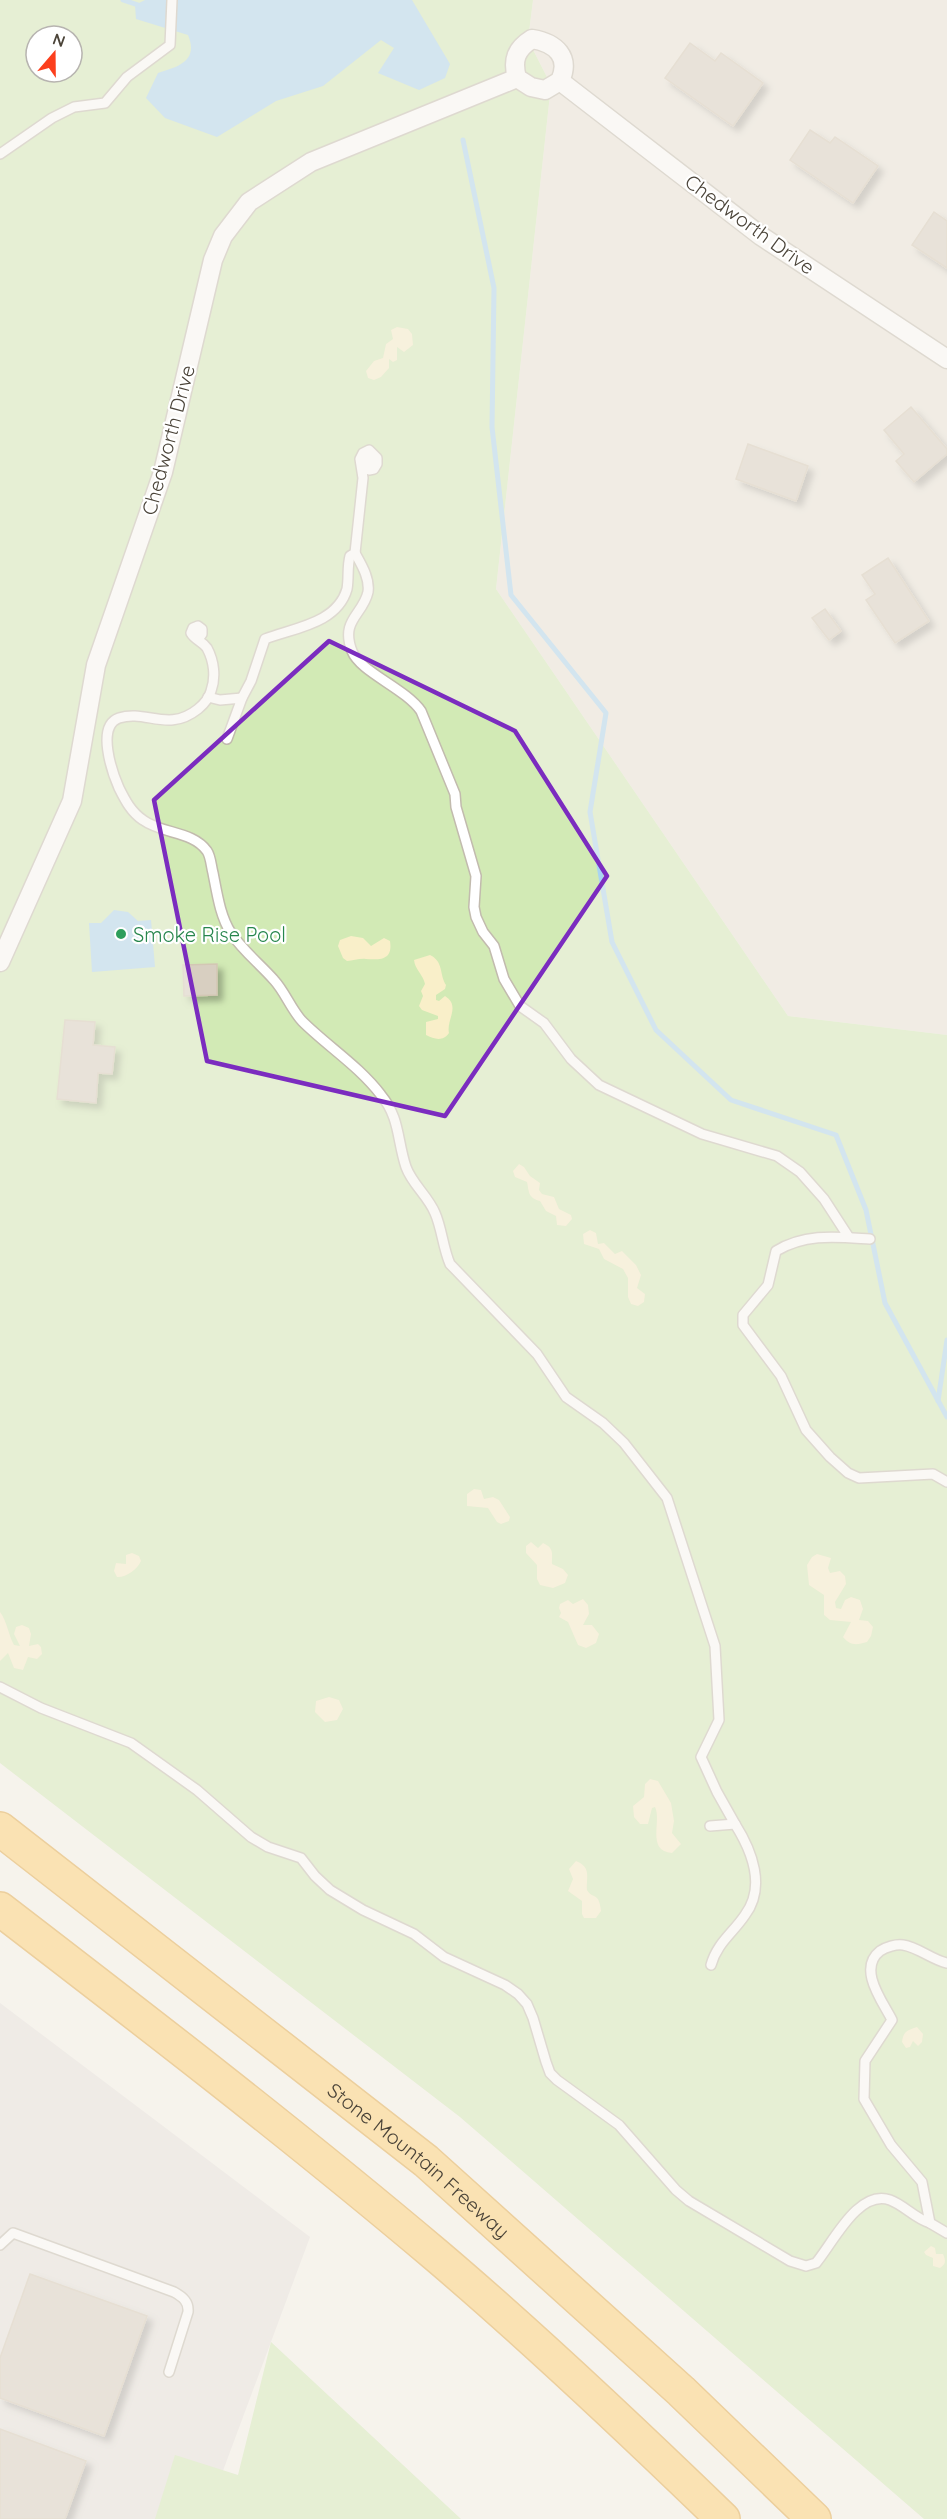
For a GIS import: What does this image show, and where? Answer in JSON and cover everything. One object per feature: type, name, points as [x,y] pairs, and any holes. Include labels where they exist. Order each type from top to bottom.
[{"type":"highway","name":"Stone Mountain Freeway","points":[[0,1828],[426,2162],[681,2391],[814,2519]]},
{"type":"highway","points":[[0,1909],[305,2148],[438,2256],[622,2421],[723,2519]]},
{"type":"street","points":[[532,39],[543,41],[562,54],[564,72],[560,81],[545,90],[531,87],[517,78],[514,64],[516,55],[523,45],[532,39]]},
{"type":"street","name":"Chedworth Drive","points":[[0,962],[72,801],[96,664],[163,472],[213,260],[223,236],[249,202],[311,162],[517,78]]},
{"type":"street","name":"Chedworth Drive","points":[[560,81],[761,236],[947,359]]},
{"type":"lane","points":[[0,154],[59,114],[74,107],[105,103],[127,77],[170,45],[172,0]]},
{"type":"lane","points":[[369,461],[369,466],[374,465],[375,458],[369,455],[364,460],[364,466],[369,470],[374,469],[377,458],[369,450],[363,453],[360,459],[363,478],[355,553],[366,575],[368,591],[348,632],[352,654],[366,668],[414,701],[421,711],[455,794],[456,807],[476,876],[474,907],[476,917],[483,932],[494,946],[504,979],[520,1006],[544,1023],[571,1059],[599,1085],[702,1134],[777,1156],[800,1172],[824,1199],[848,1236]]},
{"type":"lane","points":[[227,739],[265,639],[305,627],[324,618],[338,606],[346,590],[350,556],[355,553]]},
{"type":"lane","points":[[198,633],[196,630],[194,633],[199,638],[202,629],[198,626],[193,628],[191,633],[195,639],[206,647],[215,677],[208,697],[204,704],[191,714],[179,719],[158,721],[127,717],[117,719],[110,727],[106,740],[119,788],[129,807],[143,820],[199,842],[209,853],[223,914],[243,950],[275,981],[302,1020],[368,1080],[390,1107],[396,1121],[406,1167],[435,1212],[450,1264],[537,1354],[566,1397],[603,1423],[624,1443],[667,1498],[715,1646],[719,1720],[702,1757],[717,1792],[745,1841],[755,1869],[755,1899],[745,1916],[715,1951],[711,1965]]},
{"type":"lane","points":[[208,697],[220,700],[242,698]]},
{"type":"lane","points":[[870,1239],[848,1236],[798,1239],[776,1251],[768,1285],[743,1315],[743,1324],[781,1376],[806,1430],[819,1446],[848,1473],[859,1478],[933,1474],[947,1482]]},
{"type":"lane","points":[[0,1687],[41,1708],[131,1743],[197,1790],[251,1837],[268,1847],[301,1858],[330,1890],[363,1910],[414,1934],[444,1957],[505,1985],[518,1994],[527,2004],[550,2073],[557,2080],[619,2125],[676,2190],[689,2201],[790,2261],[806,2266],[816,2263],[856,2209],[866,2202],[877,2199],[890,2200],[912,2216],[930,2223],[947,2234]]},
{"type":"lane","points":[[710,1826],[735,1824]]},
{"type":"lane","points":[[930,2223],[922,2182],[891,2145],[874,2113],[868,2107],[864,2099],[864,2077],[869,2052],[887,2031],[892,2020],[874,1986],[873,1962],[877,1954],[885,1948],[904,1945],[947,1963]]},
{"type":"lane","points":[[0,2246],[13,2233],[174,2292],[184,2298],[188,2312],[169,2373]]},
{"type":"highlighted area","points":[[329,641],[515,731],[607,876],[445,1116],[207,1061],[154,800]]},
{"type":"shaded area","points":[[533,0],[947,0],[947,1035],[788,1016],[496,589],[551,85],[528,40]]},
{"type":"shaded area","points":[[0,2003],[310,2237],[205,2519],[0,2519]]},
{"type":"green space","points":[[0,0],[533,0],[528,40],[551,85],[496,589],[788,1016],[947,1035],[947,2519],[924,2519],[460,2117],[0,1763]]},
{"type":"green space","points":[[271,2342],[461,2519],[155,2519],[175,2455],[238,2475]]},
{"type":"sand","points":[[397,327],[408,329],[412,334],[413,345],[404,352],[397,347],[397,360],[393,362],[389,359],[389,368],[381,377],[374,380],[368,378],[366,371],[374,361],[383,358],[386,344],[393,339],[391,330]]},
{"type":"sand","points":[[351,936],[363,938],[371,946],[384,938],[390,941],[390,952],[381,959],[347,961],[343,958],[338,946],[340,940]]},
{"type":"sand","points":[[430,955],[437,961],[446,985],[445,989],[436,995],[436,1000],[439,1001],[445,996],[450,1000],[453,1009],[449,1033],[441,1039],[426,1035],[426,1022],[438,1019],[438,1016],[422,1010],[419,1006],[423,996],[421,991],[425,984],[414,960]]},
{"type":"sand","points":[[519,1164],[540,1183],[539,1190],[542,1194],[554,1197],[559,1209],[571,1215],[572,1219],[566,1226],[557,1225],[556,1216],[546,1211],[540,1201],[531,1196],[527,1182],[515,1177],[513,1171]]},
{"type":"sand","points":[[590,1230],[596,1233],[598,1244],[604,1243],[615,1254],[622,1251],[636,1265],[641,1275],[637,1288],[645,1294],[644,1302],[638,1306],[631,1304],[628,1297],[628,1278],[623,1269],[604,1259],[599,1249],[584,1244],[583,1234]]},
{"type":"sand","points":[[474,1489],[481,1490],[484,1499],[493,1497],[499,1500],[510,1517],[509,1521],[501,1524],[497,1522],[488,1508],[467,1506],[467,1494]]},
{"type":"sand","points":[[531,1542],[538,1548],[543,1543],[549,1547],[552,1551],[552,1564],[563,1569],[568,1575],[565,1583],[553,1588],[540,1585],[537,1579],[537,1565],[526,1553],[526,1546]]},
{"type":"sand","points":[[132,1553],[139,1556],[141,1561],[134,1570],[117,1577],[114,1571],[116,1563],[126,1564],[126,1555]]},
{"type":"sand","points":[[817,1554],[831,1558],[828,1568],[830,1573],[840,1571],[845,1576],[846,1584],[835,1602],[836,1608],[841,1609],[845,1600],[851,1597],[860,1600],[863,1609],[859,1620],[868,1621],[873,1627],[867,1642],[857,1644],[848,1642],[843,1637],[851,1622],[830,1620],[824,1615],[824,1595],[809,1585],[807,1565]]},
{"type":"sand","points":[[583,1599],[588,1605],[589,1614],[583,1625],[592,1625],[599,1634],[596,1643],[586,1648],[578,1645],[568,1622],[559,1617],[560,1604],[568,1600],[573,1604]]},
{"type":"sand","points":[[0,1612],[14,1645],[20,1646],[14,1634],[16,1627],[22,1625],[29,1628],[31,1634],[29,1646],[38,1644],[41,1647],[42,1654],[37,1659],[28,1657],[23,1670],[14,1668],[8,1653],[0,1661]]},
{"type":"sand","points":[[329,1697],[339,1700],[343,1709],[337,1720],[325,1722],[315,1712],[316,1701]]},
{"type":"sand","points":[[650,1779],[658,1781],[671,1803],[674,1821],[672,1833],[681,1844],[672,1853],[659,1847],[655,1807],[652,1808],[648,1824],[640,1824],[634,1817],[633,1806],[644,1797],[645,1784]]},
{"type":"sand","points":[[576,1861],[581,1863],[586,1870],[587,1890],[599,1901],[601,1911],[596,1918],[584,1918],[582,1901],[568,1891],[573,1879],[569,1869]]},
{"type":"sand","points":[[917,2027],[923,2034],[922,2042],[918,2046],[913,2041],[910,2047],[906,2048],[902,2042],[903,2036],[908,2030]]},
{"type":"sand","points":[[931,2246],[935,2248],[936,2254],[943,2254],[945,2262],[940,2268],[933,2266],[933,2258],[924,2252]]},
{"type":"water","points":[[145,0],[412,0],[450,64],[445,78],[419,90],[378,73],[394,48],[381,40],[323,86],[276,101],[217,137],[165,118],[146,98],[158,73],[179,65],[189,57],[191,44],[188,35],[136,19],[135,5]]},
{"type":"water","name":"Smoke Rise Pool","points":[[114,910],[128,912],[138,921],[151,920],[155,967],[92,972],[89,923],[101,923]]},
{"type":"building","points":[[690,43],[715,61],[721,53],[763,83],[733,126],[665,78]]},
{"type":"building","points":[[810,130],[830,143],[835,137],[878,166],[853,203],[790,160]]},
{"type":"building","points":[[934,212],[947,221],[947,268],[912,245]]},
{"type":"building","points":[[911,407],[947,449],[947,454],[914,482],[896,461],[904,454],[884,430]]},
{"type":"building","points":[[748,444],[808,466],[796,501],[736,479]]},
{"type":"building","points":[[888,558],[929,621],[895,643],[866,600],[875,594],[862,575]]},
{"type":"building","points":[[825,609],[841,631],[829,640],[812,618]]},
{"type":"building","points":[[217,964],[217,995],[184,996],[183,965]]},
{"type":"building","points":[[65,1020],[95,1022],[93,1045],[115,1047],[112,1074],[98,1073],[96,1103],[57,1099]]},
{"type":"building","points":[[30,2274],[147,2316],[104,2436],[0,2398],[0,2358]]},
{"type":"building","points":[[0,2429],[86,2461],[65,2519],[0,2519]]},
{"type":"waterway","points":[[123,0],[141,6]]},
{"type":"waterway","points":[[463,140],[494,288],[492,427],[511,595],[606,713],[590,812],[612,942],[656,1030],[731,1100],[836,1135],[866,1210],[885,1303],[947,1417]]},
{"type":"waterway","points":[[938,1401],[947,1340]]},
{"type":"place","name":"Smoke Rise Pool","points":[[121,934]]}]
